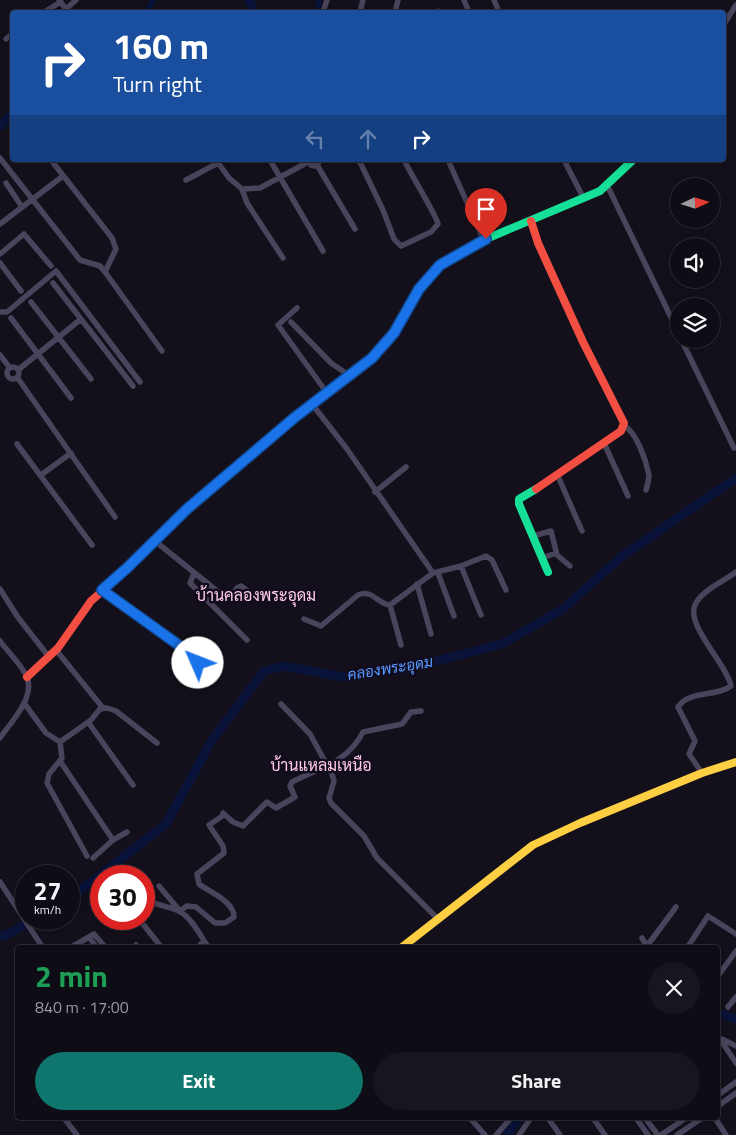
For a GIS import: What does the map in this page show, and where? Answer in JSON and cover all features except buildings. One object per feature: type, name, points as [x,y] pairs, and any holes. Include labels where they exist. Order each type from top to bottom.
[{"type":"street","points":[[68,10],[76,0]]},
{"type":"street","points":[[47,10],[60,1]]},
{"type":"street","points":[[726,21],[736,5]]},
{"type":"street","points":[[6,38],[10,35]]},
{"type":"street","points":[[0,158],[80,260],[100,266],[162,351]]},
{"type":"street","points":[[52,162],[112,238],[116,249],[105,272]]},
{"type":"street","points":[[186,180],[215,162]]},
{"type":"street","points":[[218,162],[229,178],[242,190],[247,203],[283,258]]},
{"type":"street","points":[[271,162],[279,179],[323,251]]},
{"type":"street","points":[[242,190],[260,188],[306,162]]},
{"type":"street","points":[[360,162],[383,210],[394,239],[401,246],[431,232],[438,221],[405,162]]},
{"type":"street","points":[[449,162],[481,234]]},
{"type":"street","points":[[565,162],[584,199]]},
{"type":"street","points":[[27,677],[56,650],[91,601],[187,509],[384,346],[419,289],[440,265],[472,246],[584,199],[607,185],[631,162]]},
{"type":"street","points":[[319,163],[355,229]]},
{"type":"street","points":[[0,224],[63,176]]},
{"type":"street","points":[[6,183],[22,206]]},
{"type":"street","points":[[607,185],[670,315]]},
{"type":"street","points":[[531,221],[536,231],[538,244],[625,426],[630,430],[648,474],[646,490]]},
{"type":"street","points":[[0,254],[24,234],[51,266]]},
{"type":"street","points":[[0,263],[21,291]]},
{"type":"street","points":[[0,312],[7,312],[56,271],[140,382]]},
{"type":"street","points":[[52,283],[133,386]]},
{"type":"street","points":[[31,302],[91,379]]},
{"type":"street","points":[[297,308],[278,324],[327,393]]},
{"type":"street","points":[[11,318],[71,398]]},
{"type":"street","points":[[81,319],[18,370],[17,377],[116,517]]},
{"type":"street","points":[[291,322],[332,362],[350,376]]},
{"type":"street","points":[[685,348],[734,448]]},
{"type":"street","points":[[0,355],[10,368],[13,367],[18,370]]},
{"type":"street","points":[[10,368],[7,373],[8,376],[13,379],[17,377]]},
{"type":"street","points":[[312,404],[347,449],[376,492],[436,573],[454,616]]},
{"type":"street","points":[[548,572],[519,504],[519,499],[604,443],[625,426]]},
{"type":"street","points":[[604,443],[628,496]]},
{"type":"street","points":[[17,444],[92,545]]},
{"type":"street","points":[[41,475],[71,453]]},
{"type":"street","points":[[376,492],[406,467]]},
{"type":"street","points":[[557,474],[582,531]]},
{"type":"street","points":[[533,536],[550,531],[556,553],[570,566]]},
{"type":"street","points":[[155,540],[227,599],[239,586],[259,599]]},
{"type":"street","points":[[542,558],[556,553]]},
{"type":"street","points":[[390,605],[417,584],[436,573],[488,556],[506,590]]},
{"type":"street","points":[[461,566],[481,615]]},
{"type":"street","points":[[702,773],[689,754],[695,741],[678,707],[680,704],[702,694],[731,686],[695,622],[693,609],[700,597],[736,572]]},
{"type":"street","points":[[194,573],[190,583],[247,640]]},
{"type":"street","points":[[417,584],[431,634]]},
{"type":"street","points":[[0,589],[17,616],[49,657]]},
{"type":"street","points":[[102,590],[187,651],[198,663]]},
{"type":"street","points":[[304,619],[321,626],[358,595],[365,593],[372,594],[386,605],[390,605]]},
{"type":"street","points":[[390,605],[401,645]]},
{"type":"street","points":[[0,641],[27,677],[27,693],[24,703],[0,738]]},
{"type":"street","points":[[56,650],[103,708],[116,711],[157,743]]},
{"type":"street","points":[[24,703],[46,733],[60,742],[63,752],[60,761],[49,774],[46,783],[90,857],[127,832]]},
{"type":"street","points":[[281,704],[310,734],[334,782],[329,792],[331,803],[364,836],[377,858],[438,919]]},
{"type":"street","points":[[60,742],[88,722],[103,708]]},
{"type":"street","points":[[180,911],[187,906],[196,906],[215,923],[225,923],[234,916],[233,910],[229,905],[199,884],[197,878],[197,874],[224,853],[223,846],[209,825],[222,815],[233,822],[245,825],[267,802],[276,808],[293,799],[296,796],[290,787],[292,782],[326,767],[354,748],[363,732],[402,724],[411,712],[421,711]]},
{"type":"street","points":[[88,722],[133,785]]},
{"type":"street","points":[[60,761],[113,840]]},
{"type":"street","points":[[405,945],[533,845],[580,823],[702,773],[736,762]]},
{"type":"street","points":[[0,882],[41,945]]},
{"type":"street","points":[[159,886],[207,945]]},
{"type":"street","points":[[155,904],[180,911]]},
{"type":"street","points":[[649,945],[676,907]]},
{"type":"street","points":[[690,945],[708,916],[736,934]]},
{"type":"street","points":[[148,930],[160,945]]},
{"type":"street","points":[[75,945],[96,934],[104,945]]},
{"type":"street","points":[[89,937],[94,945]]},
{"type":"street","points":[[642,938],[647,945]]},
{"type":"street","points":[[200,945],[204,941]]},
{"type":"street","points":[[720,973],[736,951]]},
{"type":"street","points":[[728,1007],[736,997]]},
{"type":"street","points":[[720,1038],[736,1046]]},
{"type":"street","points":[[720,1039],[736,1063]]},
{"type":"street","points":[[720,1094],[736,1082]]},
{"type":"street","points":[[720,1105],[736,1093]]},
{"type":"street","points":[[66,1120],[77,1135]]},
{"type":"street","points":[[472,1120],[485,1135]]},
{"type":"street","points":[[496,1135],[509,1120]]},
{"type":"street","points":[[519,1135],[530,1120]]},
{"type":"street","points":[[549,1120],[560,1135]]},
{"type":"street","points":[[594,1120],[605,1135]]},
{"type":"street","points":[[637,1120],[648,1135]]},
{"type":"street","points":[[647,1120],[660,1135],[683,1120]]},
{"type":"street","points":[[677,1135],[699,1120]]},
{"type":"street","points":[[716,1120],[726,1135]]},
{"type":"waterway","points":[[148,10],[153,0]]},
{"type":"waterway","points":[[249,0],[253,10]]},
{"type":"waterway","points":[[318,10],[319,0]]},
{"type":"waterway","points":[[0,126],[10,116]]},
{"type":"waterway","name":"คลองพระอุดม","points":[[80,890],[166,824],[212,740],[264,671],[283,666],[344,677],[406,669],[502,644],[563,609],[621,557],[736,478]]},
{"type":"waterway","name":"คลองพระอุดม","points":[[0,936],[15,930]]},
{"type":"waterway","points":[[720,1014],[736,1019]]},
{"type":"waterway","points":[[507,1135],[518,1120]]},
{"type":"traffic: fast","points":[[276,433],[350,376],[384,346],[419,289],[440,265],[486,239],[600,191],[631,162]]},
{"type":"traffic: fast","points":[[536,489],[519,499],[519,504],[548,572]]},
{"type":"traffic: slow","points":[[405,945],[533,845],[580,823],[702,773],[736,762]]},
{"type":"traffic: jam","points":[[531,221],[538,243],[583,342],[624,423],[621,431],[536,489]]},
{"type":"traffic: jam","points":[[27,677],[58,648],[91,601],[127,569],[187,509],[276,433]]},
{"type":"district","name":"บ้านคลองพระอุดม","points":[[256,595]]},
{"type":"district","name":"บ้านแหลมเหนือ","points":[[321,765]]},
{"type":"route","points":[[198,663],[187,651],[102,590],[187,509],[294,418],[372,358],[394,333],[428,276],[440,265],[486,239]]}]
